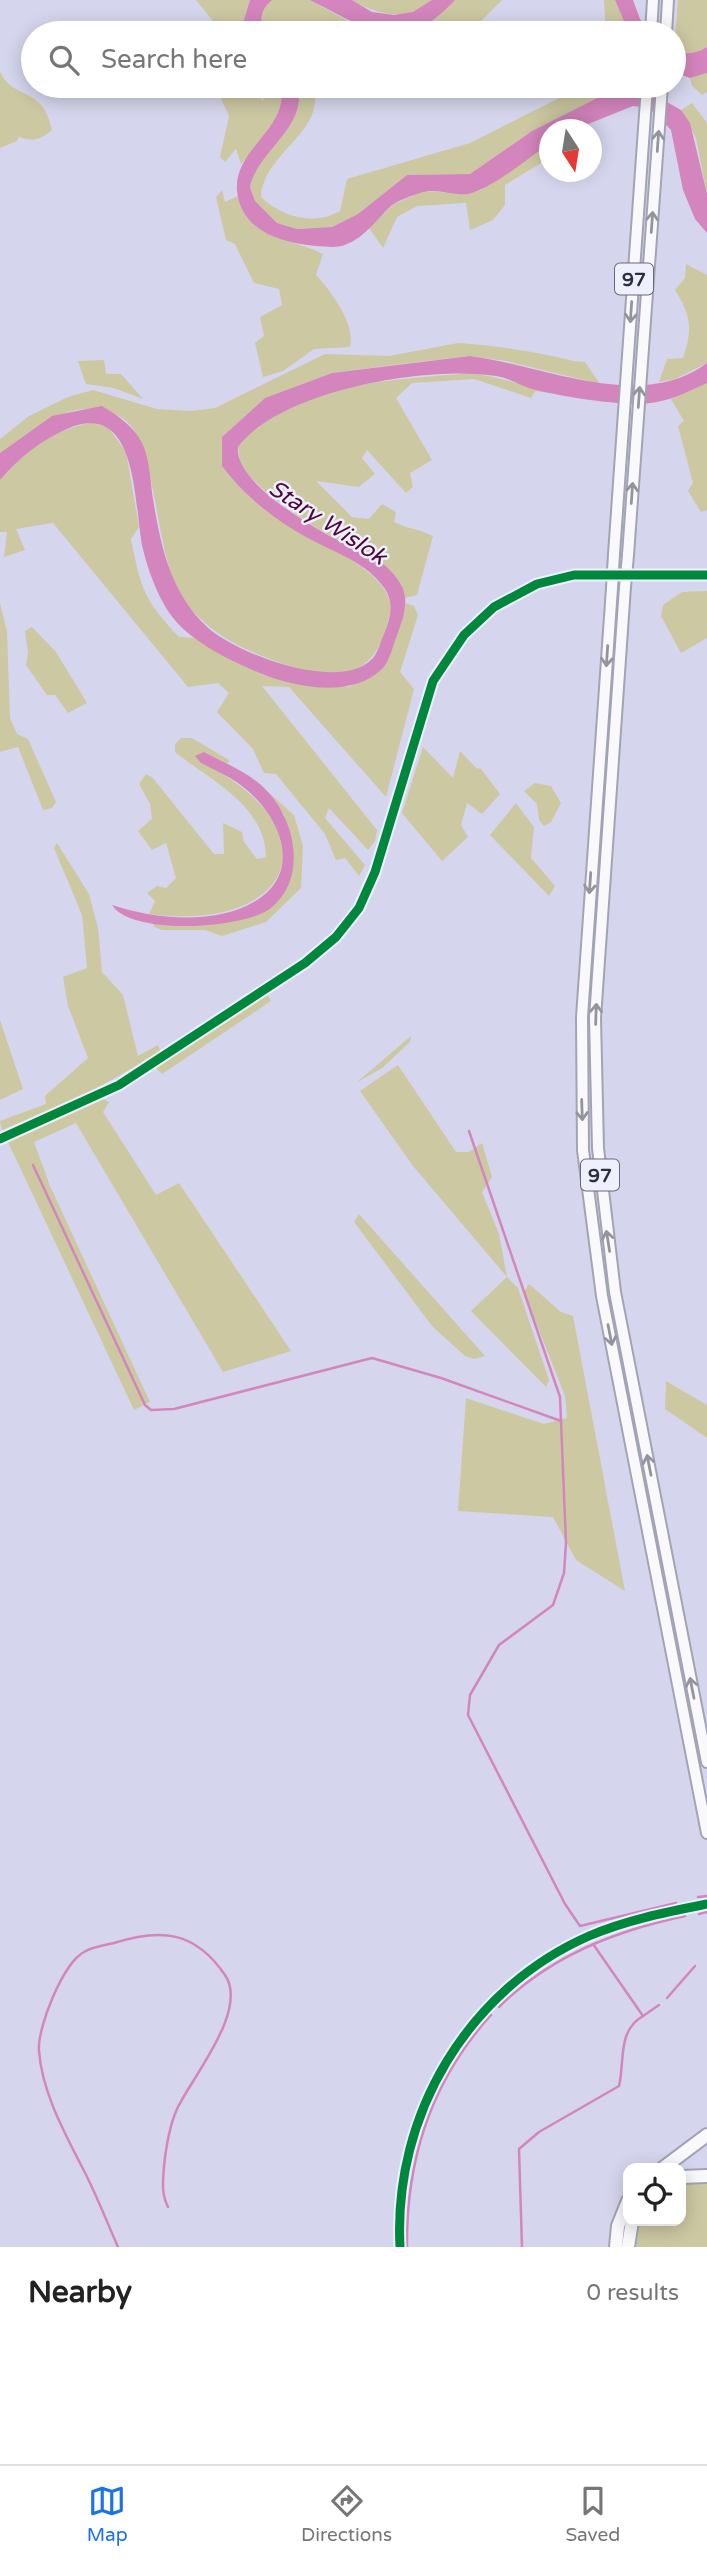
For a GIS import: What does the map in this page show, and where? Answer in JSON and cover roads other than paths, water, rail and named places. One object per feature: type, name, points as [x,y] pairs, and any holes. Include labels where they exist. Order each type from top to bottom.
[{"type":"highway","points":[[669,2163],[707,2134]]},
{"type":"highway","points":[[686,2177],[707,2176]]},
{"type":"highway","points":[[616,2247],[618,2226],[623,2214]]},
{"type":"highway","points":[[628,2247],[631,2226]]},
{"type":"main road","points":[[652,21],[653,0]]},
{"type":"main road","points":[[667,21],[668,0]]},
{"type":"main road","name":"97","points":[[646,98],[582,1017],[584,1160],[602,1296],[707,1833]]},
{"type":"main road","name":"97","points":[[661,98],[595,1018],[598,1158],[615,1293],[707,1762]]},
{"type":"street","points":[[0,1139],[120,1086],[305,963],[336,937],[359,908],[375,872],[433,681],[464,635],[494,607],[537,584],[574,575],[707,575]]},
{"type":"street","points":[[400,2247],[401,2189],[418,2120],[455,2045],[485,2010],[519,1978],[588,1937],[638,1920],[707,1904]]},
{"type":"waterway","points":[[469,1131],[560,1397],[566,1543],[564,1573],[553,1605],[499,1645],[470,1695],[468,1715],[565,1904],[580,1926],[676,1903]]},
{"type":"waterway","points":[[33,1165],[145,1405],[151,1410],[174,1409],[372,1358],[441,1378],[561,1421]]},
{"type":"waterway","points":[[698,1897],[707,1896]]},
{"type":"waterway","points":[[699,1914],[707,1912]]},
{"type":"waterway","points":[[499,2007],[540,1973],[585,1948],[634,1929],[685,1916]]},
{"type":"waterway","points":[[118,2247],[49,2095],[41,2066],[39,2041],[53,1997],[76,1958],[95,1947],[147,1935],[176,1937],[202,1949],[225,1975],[230,1989],[230,2006],[224,2024],[216,2043],[177,2109],[168,2137],[163,2182],[168,2207]]},
{"type":"waterway","points":[[522,2247],[519,2149],[539,2132],[619,2086],[626,2038],[635,2022],[643,2016],[593,1944]]},
{"type":"waterway","points":[[667,1998],[695,1966]]},
{"type":"waterway","points":[[643,2016],[659,2005]]},
{"type":"waterway","points":[[407,2247],[411,2183],[426,2123],[453,2066],[491,2015]]},
{"type":"water label","name":"Stary Wislok","points":[[328,522]]}]
